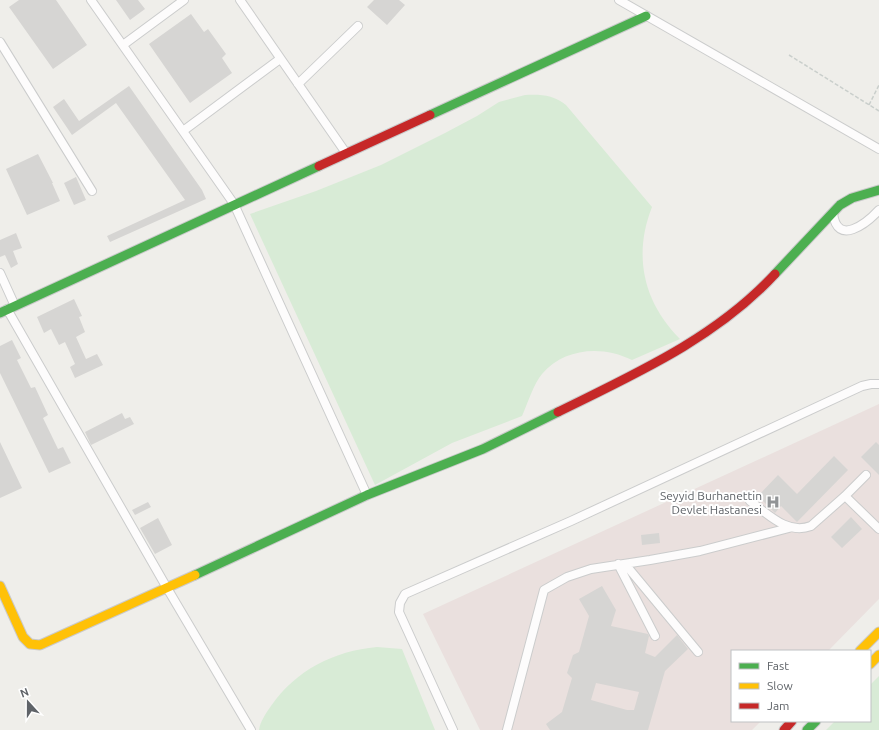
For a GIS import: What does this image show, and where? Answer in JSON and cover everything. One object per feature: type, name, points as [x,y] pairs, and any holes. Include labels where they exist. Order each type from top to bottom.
[{"type":"street","points":[[91,0],[234,204],[367,495]]},
{"type":"street","points":[[123,45],[184,0]]},
{"type":"street","points":[[240,0],[346,153]]},
{"type":"street","points":[[619,0],[879,149]]},
{"type":"street","points":[[7,309],[646,16]]},
{"type":"street","points":[[298,84],[358,26]]},
{"type":"street","points":[[0,42],[92,190]]},
{"type":"street","points":[[183,131],[280,59]]},
{"type":"street","points":[[0,586],[23,637],[27,642],[37,645],[45,643],[279,537],[367,495],[489,446],[632,375],[693,341],[733,313],[757,292],[840,205],[849,200],[879,190]]},
{"type":"street","points":[[833,213],[836,224],[842,229],[848,231],[863,225],[879,210]]},
{"type":"street","points":[[0,273],[7,309],[167,588],[251,730]]},
{"type":"street","points":[[453,730],[399,612],[400,603],[405,594],[564,524],[862,386],[879,384]]},
{"type":"street","points":[[507,730],[544,590],[567,577],[602,566],[700,551],[790,528],[811,526],[845,496],[866,474]]},
{"type":"street","points":[[845,496],[879,529]]},
{"type":"street","points":[[750,501],[790,528]]},
{"type":"street","points":[[621,564],[655,636]]},
{"type":"street","points":[[621,564],[698,652]]},
{"type":"street","points":[[861,650],[879,632]]},
{"type":"street","points":[[784,730],[791,722]]},
{"type":"street","points":[[807,730],[815,722]]},
{"type":"path","points":[[789,55],[879,111]]},
{"type":"path","points":[[869,105],[879,85]]},
{"type":"shaded area","name":"Seyyid Burhanettin Devlet Hastanesi","points":[[879,404],[879,599],[829,650],[731,650],[731,722],[760,722],[752,730],[480,730],[423,614]]},
{"type":"green space","points":[[525,95],[552,97],[566,105],[652,207],[646,225],[643,243],[645,277],[657,310],[667,325],[680,339],[632,360],[608,352],[596,351],[572,354],[561,359],[551,365],[539,378],[533,388],[522,416],[452,443],[375,485],[250,214],[316,191],[381,165],[477,116],[499,102]]},
{"type":"green space","points":[[377,647],[402,649],[435,730],[259,730],[265,715],[281,693],[304,673],[317,664],[331,658],[361,649]]},
{"type":"green space","points":[[879,676],[879,730],[826,730],[834,722],[871,722],[871,684]]},
{"type":"building","points":[[19,0],[56,0],[87,45],[53,69],[9,7]]},
{"type":"building","points":[[116,0],[138,0],[145,9],[130,20]]},
{"type":"building","points":[[374,0],[399,0],[405,5],[387,25],[367,7]]},
{"type":"building","points":[[191,14],[204,32],[208,29],[226,54],[222,58],[232,73],[190,103],[149,44]]},
{"type":"building","points":[[129,86],[202,190],[206,199],[110,242],[107,236],[185,200],[116,103],[72,135],[53,107],[64,99],[79,121]]},
{"type":"building","points":[[38,154],[53,183],[60,201],[27,215],[6,169]]},
{"type":"building","points":[[76,177],[86,200],[74,205],[64,183]]},
{"type":"building","points":[[16,233],[22,248],[13,251],[18,264],[11,268],[5,255],[0,257],[0,240]]},
{"type":"building","points":[[74,299],[82,316],[79,317],[85,332],[76,337],[86,359],[97,354],[103,365],[75,378],[70,367],[75,364],[65,342],[59,345],[51,329],[44,333],[37,317]]},
{"type":"building","points":[[12,340],[21,358],[17,360],[31,388],[35,387],[48,415],[43,418],[58,449],[63,447],[71,463],[49,473],[0,373],[0,346]]},
{"type":"building","points":[[122,413],[125,419],[130,417],[134,424],[91,445],[85,432]]},
{"type":"building","points":[[0,442],[22,488],[0,498]]},
{"type":"building","points":[[876,442],[879,445],[879,475],[861,457]]},
{"type":"building","points":[[834,456],[848,470],[797,522],[781,506],[775,513],[758,496],[778,475],[797,494]]},
{"type":"building","points":[[148,502],[151,507],[135,515],[132,510]]},
{"type":"building","points":[[851,517],[862,529],[842,548],[831,537]]},
{"type":"building","points":[[158,518],[172,545],[155,554],[140,528]]},
{"type":"building","points":[[659,533],[660,543],[642,545],[641,535]]},
{"type":"building","points":[[602,586],[616,610],[611,626],[648,634],[649,636],[645,653],[655,657],[677,635],[688,649],[665,671],[648,730],[550,730],[546,724],[562,712],[572,678],[567,673],[573,655],[579,652],[589,616],[579,599]],"holes":[[[596,683],[639,692],[634,710],[627,710],[591,700]]]},
{"type":"traffic: fast","points":[[430,115],[646,16]]},
{"type":"traffic: fast","points":[[0,313],[319,166]]},
{"type":"traffic: fast","points":[[775,274],[840,205],[852,198],[879,190]]},
{"type":"traffic: fast","points":[[195,575],[367,495],[483,449],[558,412]]},
{"type":"traffic: fast","points":[[807,730],[815,722]]},
{"type":"traffic: slow","points":[[0,586],[23,637],[30,644],[40,645],[195,575]]},
{"type":"traffic: slow","points":[[861,650],[879,632]]},
{"type":"traffic: slow","points":[[871,663],[879,655]]},
{"type":"traffic: jam","points":[[319,166],[430,115]]},
{"type":"traffic: jam","points":[[558,412],[645,369],[701,336],[752,297],[775,274]]},
{"type":"traffic: jam","points":[[784,730],[791,722]]},
{"type":"place","name":"Seyyid Burhanettin Devlet Hastanesi","points":[[773,502]]}]
